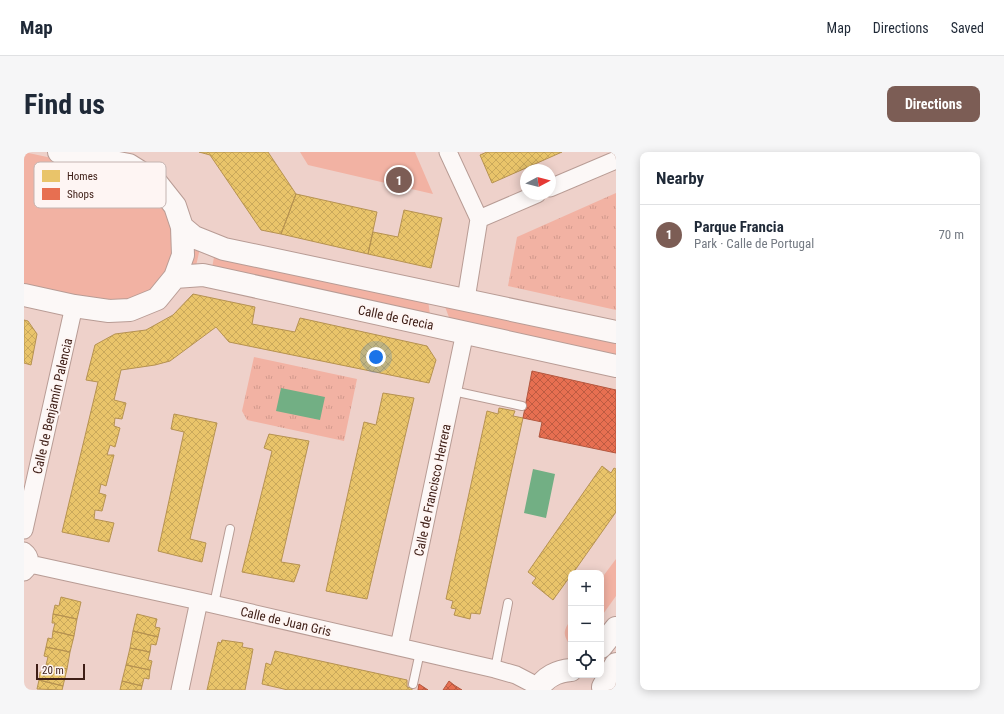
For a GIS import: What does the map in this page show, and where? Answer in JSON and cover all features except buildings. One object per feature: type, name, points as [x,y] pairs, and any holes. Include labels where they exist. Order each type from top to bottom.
[{"type":"street","points":[[59,152],[130,158]]},
{"type":"street","points":[[448,152],[479,220],[466,299]]},
{"type":"street","points":[[556,185],[616,160]]},
{"type":"street","points":[[24,295],[109,312],[130,310],[157,299],[175,277],[183,255],[182,227],[175,206],[166,195]]},
{"type":"street","points":[[479,220],[524,200]]},
{"type":"street","points":[[182,227],[194,237],[224,249],[466,299],[616,332]]},
{"type":"street","name":"Calle de Grecia","points":[[175,277],[203,275],[616,366]]},
{"type":"street","name":"Calle de Benjamín Palencia","points":[[24,530],[74,306]]},
{"type":"street","name":"Calle de Francisco Herrera","points":[[399,648],[465,332]]},
{"type":"street","name":"Calle de Juan Gris","points":[[26,562],[207,602],[399,648],[495,669],[516,675],[539,688]]},
{"type":"street","points":[[180,690],[207,602]]},
{"type":"street","points":[[604,643],[616,628]]},
{"type":"street","points":[[600,684],[616,664]]},
{"type":"street","points":[[539,688],[549,676],[561,671],[568,670]]},
{"type":"lane","points":[[452,391],[522,406]]},
{"type":"lane","points":[[207,602],[230,529]]},
{"type":"lane","points":[[495,669],[508,603]]},
{"type":"lane","points":[[413,684],[420,652]]},
{"type":"green space","points":[[24,152],[70,162],[34,162],[34,208],[165,208],[171,226],[174,252],[164,277],[144,295],[129,302],[106,303],[24,284]]},
{"type":"green space","points":[[300,152],[415,152],[433,194],[308,165]]},
{"type":"green space","points":[[616,193],[616,310],[508,286],[517,237]]},
{"type":"green space","points":[[190,243],[200,248],[196,266],[186,265]]},
{"type":"green space","points":[[215,252],[428,300],[430,315],[212,268]]},
{"type":"green space","points":[[444,304],[616,341],[616,357],[450,320]]},
{"type":"green space","points":[[254,357],[357,379],[344,441],[247,420],[242,411]]},
{"type":"green space","points":[[616,559],[616,596],[604,613],[604,606],[604,575]]},
{"type":"green space","points":[[568,624],[568,642],[566,639],[565,629]]},
{"type":"shaded area","points":[[281,388],[325,397],[320,420],[276,411]]},
{"type":"shaded area","points":[[533,469],[555,474],[546,518],[524,513]]},
{"type":"place","name":"Parque Francia","points":[[399,180]]}]
